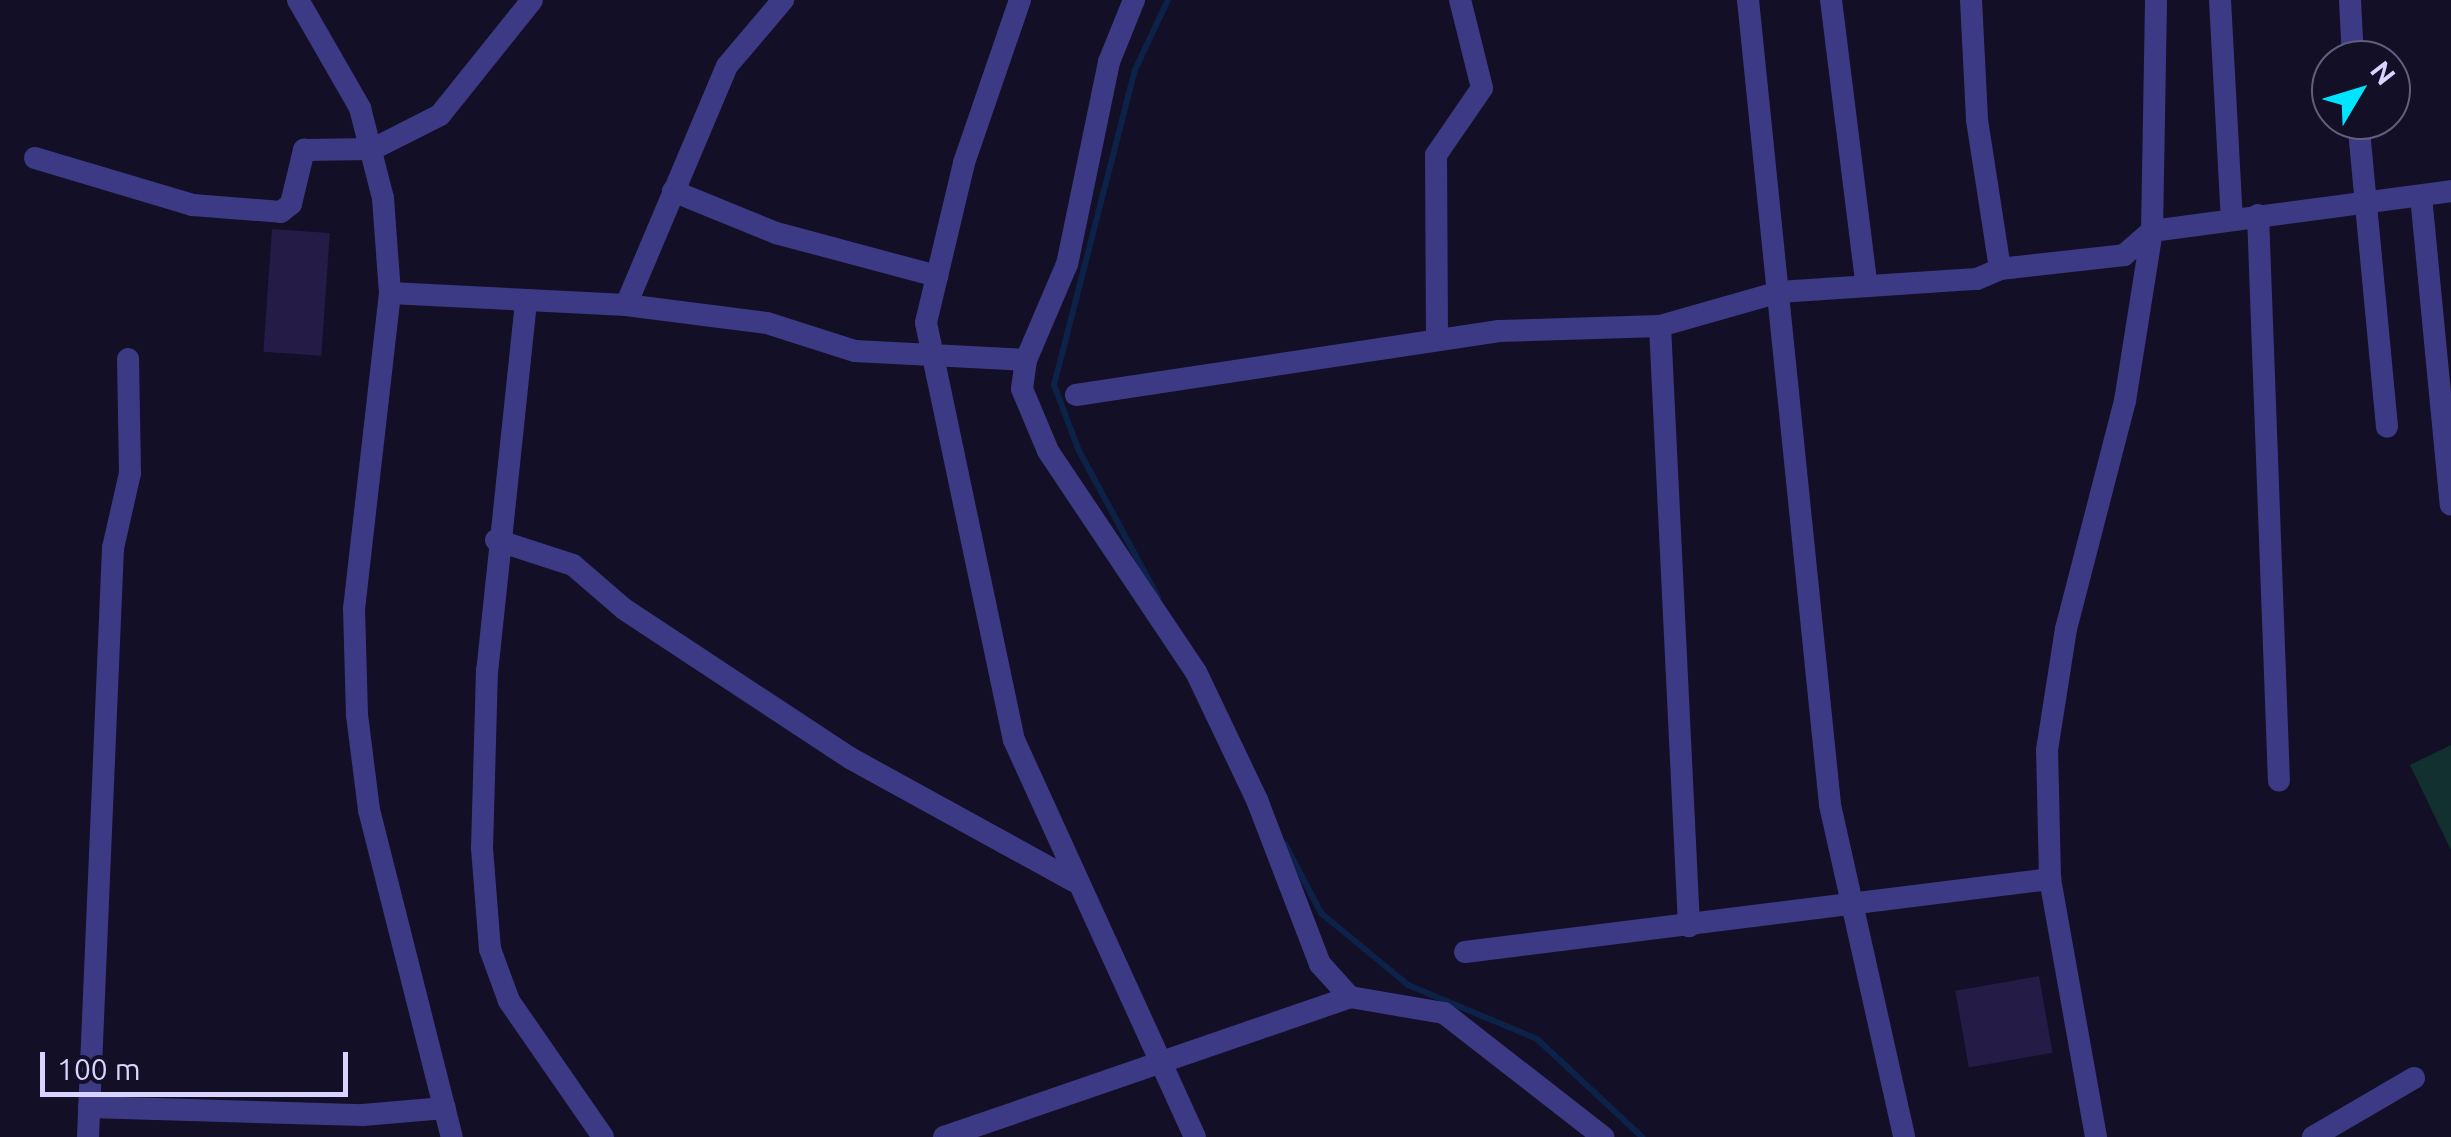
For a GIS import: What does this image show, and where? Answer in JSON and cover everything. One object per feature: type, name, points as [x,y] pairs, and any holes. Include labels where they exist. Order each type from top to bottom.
[{"type":"street","points":[[298,0],[338,62],[372,149],[390,293],[354,608],[357,715],[369,810],[452,1137]]},
{"type":"street","points":[[35,158],[193,205],[281,212],[309,147],[372,149],[440,115],[532,0]]},
{"type":"street","points":[[626,305],[728,66],[783,0]]},
{"type":"street","points":[[1020,0],[964,163],[926,323],[938,354],[1009,724],[1074,882],[1158,1068],[1195,1137]]},
{"type":"street","points":[[1134,0],[1109,62],[1067,264],[1026,360],[1022,389],[1035,424],[1196,672],[1258,800],[1320,964],[1350,997]]},
{"type":"street","points":[[1437,339],[1436,155],[1482,88],[1460,0]]},
{"type":"street","points":[[1748,0],[1830,805],[1904,1137]]},
{"type":"street","points":[[1831,0],[1866,283]]},
{"type":"street","points":[[1971,0],[1977,120],[2000,269]]},
{"type":"street","points":[[2096,1137],[2050,879],[2044,805],[2054,685],[2125,401],[2152,231],[2156,0]]},
{"type":"street","points":[[2220,0],[2232,218]]},
{"type":"street","points":[[2350,0],[2353,40]]},
{"type":"street","points":[[2359,140],[2364,203],[2375,250],[2387,427]]},
{"type":"street","points":[[672,191],[776,233],[937,276]]},
{"type":"street","points":[[1076,395],[1437,339],[1660,326],[1779,292],[1866,283],[1977,279],[2000,269],[2124,255],[2152,231],[2451,191]]},
{"type":"street","points":[[2421,196],[2451,505]]},
{"type":"street","points":[[2258,214],[2279,781]]},
{"type":"street","points":[[390,293],[626,305],[767,323],[855,351],[1026,360]]},
{"type":"street","points":[[526,302],[496,540],[482,778],[490,948],[509,1002],[603,1137]]},
{"type":"street","points":[[1660,326],[1689,926]]},
{"type":"street","points":[[88,1137],[114,548],[130,473],[128,360]]},
{"type":"street","points":[[496,540],[587,573],[624,609],[850,758],[1074,882]]},
{"type":"street","points":[[1466,952],[1632,926],[1689,926],[1850,908],[2050,879]]},
{"type":"street","points":[[944,1137],[1158,1068],[1350,997],[1444,1013],[1603,1137]]},
{"type":"street","points":[[2313,1137],[2414,1078]]},
{"type":"street","points":[[89,1106],[363,1115],[445,1108]]},
{"type":"green space","points":[[2451,745],[2451,850],[2410,765]]},
{"type":"building","points":[[272,229],[330,233],[321,356],[263,352]]},
{"type":"building","points":[[2039,976],[2053,1053],[1969,1068],[1955,991]]},
{"type":"waterway","points":[[1158,597],[1079,451],[1054,385],[1135,70],[1168,0]]},
{"type":"waterway","points":[[1285,844],[1321,913],[1408,985],[1537,1039],[1642,1137]]}]
